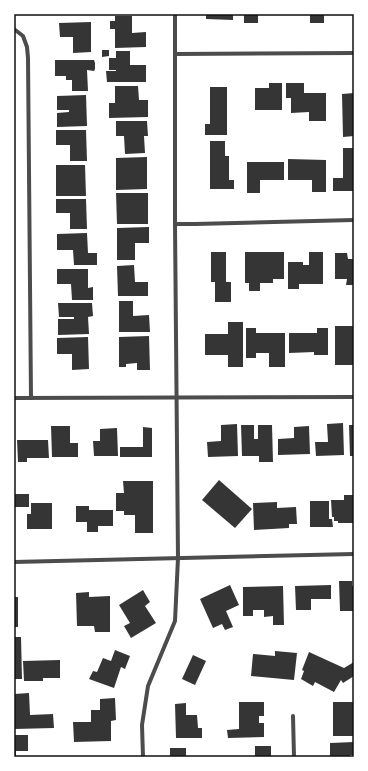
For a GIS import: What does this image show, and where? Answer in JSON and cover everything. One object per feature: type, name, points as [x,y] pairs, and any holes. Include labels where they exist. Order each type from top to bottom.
[{"type":"street","points":[[143,757],[142,725],[148,686],[175,621],[178,558],[175,14]]},
{"type":"street","points":[[14,29],[23,36],[27,47],[28,58],[31,398]]},
{"type":"street","points":[[175,54],[354,53]]},
{"type":"street","points":[[175,224],[354,220]]},
{"type":"street","points":[[14,398],[354,397]]},
{"type":"street","points":[[14,562],[354,554]]},
{"type":"street","points":[[293,716],[294,757]]},
{"type":"building","points":[[206,14],[233,14],[233,20],[206,19]]},
{"type":"building","points":[[244,14],[258,14],[258,23],[244,23]]},
{"type":"building","points":[[310,14],[324,14],[324,23],[310,23]]},
{"type":"building","points":[[115,16],[132,16],[132,33],[146,32],[146,47],[115,48],[115,29],[110,29],[110,21],[115,21]]},
{"type":"building","points":[[91,22],[91,52],[73,53],[73,37],[60,37],[59,23]]},
{"type":"building","points":[[102,50],[109,50],[109,56],[102,57]]},
{"type":"building","points":[[116,51],[130,51],[130,65],[146,65],[146,82],[107,82],[106,71],[116,71],[109,70],[109,58],[116,58]]},
{"type":"building","points":[[55,60],[94,60],[94,71],[87,70],[88,91],[72,91],[72,80],[66,80],[66,76],[55,76]]},
{"type":"building","points":[[269,83],[282,83],[282,110],[255,110],[255,88],[269,88]]},
{"type":"building","points":[[286,83],[304,83],[304,93],[326,93],[326,121],[309,121],[309,112],[291,113],[291,98],[286,98]]},
{"type":"building","points":[[115,86],[138,86],[139,100],[148,100],[148,117],[109,118],[109,103],[115,103]]},
{"type":"building","points":[[210,87],[227,87],[227,135],[205,135],[205,124],[210,124]]},
{"type":"building","points":[[354,93],[354,136],[343,137],[342,94]]},
{"type":"building","points":[[86,95],[87,126],[57,127],[57,113],[69,112],[69,110],[57,110],[57,96]]},
{"type":"building","points":[[116,121],[147,121],[148,136],[144,136],[145,153],[125,154],[124,136],[116,136]]},
{"type":"building","points":[[56,130],[86,130],[87,161],[70,161],[70,145],[56,145]]},
{"type":"building","points":[[210,141],[225,141],[225,156],[229,156],[229,180],[234,180],[234,189],[210,189]]},
{"type":"building","points":[[343,148],[354,148],[354,191],[333,191],[333,178],[343,178]]},
{"type":"building","points":[[147,157],[147,189],[116,190],[116,158]]},
{"type":"building","points":[[288,159],[326,160],[326,192],[312,192],[312,180],[288,180]]},
{"type":"building","points":[[247,162],[284,162],[284,180],[260,180],[260,193],[247,193]]},
{"type":"building","points":[[56,165],[85,165],[86,196],[56,196]]},
{"type":"building","points":[[116,193],[148,193],[148,224],[117,224]]},
{"type":"building","points":[[56,199],[86,199],[87,229],[70,229],[70,213],[56,213]]},
{"type":"building","points":[[149,227],[149,243],[135,243],[135,260],[117,260],[117,228]]},
{"type":"building","points":[[87,233],[88,253],[97,253],[97,265],[74,265],[73,250],[57,250],[57,234]]},
{"type":"building","points":[[211,252],[226,252],[226,282],[231,282],[231,302],[215,302],[215,282],[211,282]]},
{"type":"building","points":[[245,252],[284,252],[284,279],[273,279],[273,283],[260,283],[260,291],[249,291],[249,283],[245,283]]},
{"type":"building","points":[[309,252],[323,252],[323,284],[299,284],[299,289],[288,289],[288,262],[303,262],[303,265],[309,265]]},
{"type":"building","points":[[335,253],[347,253],[348,259],[354,259],[354,285],[346,285],[347,279],[335,279]]},
{"type":"building","points":[[134,265],[135,282],[148,282],[148,296],[118,296],[117,266]]},
{"type":"building","points":[[57,269],[88,269],[88,288],[93,287],[93,300],[72,300],[71,284],[57,284]]},
{"type":"building","points":[[119,301],[133,301],[133,316],[149,315],[150,332],[119,332]]},
{"type":"building","points":[[58,303],[92,303],[93,316],[88,317],[89,334],[58,335],[58,319],[74,319],[74,317],[59,317]]},
{"type":"building","points":[[228,322],[243,322],[243,367],[228,367],[228,355],[205,355],[205,334],[228,334]]},
{"type":"building","points":[[335,326],[354,326],[354,365],[335,365]]},
{"type":"building","points":[[246,328],[256,328],[256,333],[285,333],[285,367],[269,367],[269,353],[256,353],[256,358],[246,358]]},
{"type":"building","points":[[317,328],[328,328],[328,355],[314,355],[314,352],[289,353],[289,333],[317,333]]},
{"type":"building","points":[[149,336],[150,370],[137,370],[137,363],[126,364],[126,367],[119,367],[119,337]]},
{"type":"building","points":[[88,337],[89,369],[72,370],[72,354],[57,354],[57,338]]},
{"type":"building","points":[[343,423],[344,455],[316,456],[315,442],[328,442],[327,424]]},
{"type":"building","points":[[237,424],[238,456],[208,457],[207,442],[221,441],[221,425]]},
{"type":"building","points":[[241,425],[254,425],[254,439],[258,439],[258,425],[272,425],[273,462],[259,462],[259,456],[242,456]]},
{"type":"building","points":[[349,425],[354,425],[354,456],[350,456]]},
{"type":"building","points":[[51,426],[70,426],[70,443],[78,443],[78,457],[52,457]]},
{"type":"building","points":[[309,426],[310,454],[278,455],[278,439],[294,438],[294,427]]},
{"type":"building","points":[[143,427],[152,428],[152,457],[120,457],[120,447],[143,447]]},
{"type":"building","points":[[117,428],[118,456],[94,456],[93,441],[100,441],[100,429]]},
{"type":"building","points":[[17,440],[48,440],[49,458],[27,458],[27,462],[18,462]]},
{"type":"building","points":[[219,480],[252,509],[235,528],[202,500]]},
{"type":"building","points":[[123,481],[153,481],[153,533],[135,533],[135,515],[124,515],[124,511],[116,511],[116,493],[124,493]]},
{"type":"building","points":[[15,494],[29,494],[29,507],[15,507]]},
{"type":"building","points":[[344,495],[354,495],[354,523],[338,523],[338,521],[334,521],[334,517],[332,517],[331,500],[344,500]]},
{"type":"building","points":[[310,501],[329,501],[329,519],[332,519],[333,527],[310,527]]},
{"type":"building","points":[[277,502],[277,508],[296,507],[297,524],[289,524],[289,528],[254,530],[253,503]]},
{"type":"building","points":[[31,503],[52,503],[52,529],[27,529],[27,514],[31,514]]},
{"type":"building","points":[[76,506],[89,506],[89,510],[113,510],[113,526],[98,526],[98,532],[87,532],[87,522],[76,522]]},
{"type":"building","points":[[339,581],[352,581],[352,586],[354,586],[354,611],[340,611]]},
{"type":"building","points":[[230,585],[239,605],[226,611],[233,627],[225,630],[222,624],[213,628],[200,599]]},
{"type":"building","points":[[331,585],[331,599],[311,599],[311,610],[296,610],[295,586]]},
{"type":"building","points":[[283,586],[284,625],[273,625],[273,616],[264,617],[264,610],[253,610],[253,616],[243,616],[243,587]]},
{"type":"building","points":[[143,590],[150,602],[145,606],[156,623],[131,638],[124,626],[130,623],[119,605]]},
{"type":"building","points":[[89,592],[89,597],[110,596],[110,632],[95,632],[94,626],[77,626],[76,593]]},
{"type":"building","points":[[14,597],[18,597],[18,627],[14,627]]},
{"type":"building","points":[[14,637],[21,637],[22,679],[14,679]]},
{"type":"building","points":[[115,650],[130,656],[125,669],[121,667],[114,688],[89,679],[93,671],[97,672],[103,658],[111,661]]},
{"type":"building","points":[[275,651],[297,653],[294,680],[251,676],[253,654],[275,656]]},
{"type":"building","points":[[309,652],[344,668],[354,662],[354,676],[343,683],[341,680],[334,692],[315,682],[313,686],[301,679],[304,671],[302,670]]},
{"type":"building","points":[[193,655],[206,661],[195,685],[182,679]]},
{"type":"building","points":[[60,660],[60,678],[43,678],[43,681],[24,681],[23,661]]},
{"type":"building","points":[[29,693],[30,715],[53,714],[54,728],[14,729],[14,694]]},
{"type":"building","points":[[115,698],[116,720],[111,721],[111,741],[74,742],[73,722],[91,722],[91,710],[100,710],[100,699]]},
{"type":"building","points":[[239,702],[264,702],[264,716],[259,716],[259,723],[264,723],[264,737],[228,738],[227,730],[239,729]]},
{"type":"building","points":[[333,702],[354,702],[354,736],[333,736]]},
{"type":"building","points":[[186,703],[186,715],[197,715],[198,728],[202,728],[202,738],[176,738],[175,704]]},
{"type":"building","points":[[14,735],[28,735],[28,751],[16,751],[16,757],[14,757]]},
{"type":"building","points":[[354,742],[354,755],[350,755],[350,757],[330,757],[330,743]]},
{"type":"building","points":[[255,746],[271,746],[271,757],[255,757]]},
{"type":"building","points":[[170,748],[186,748],[186,757],[170,757]]}]
